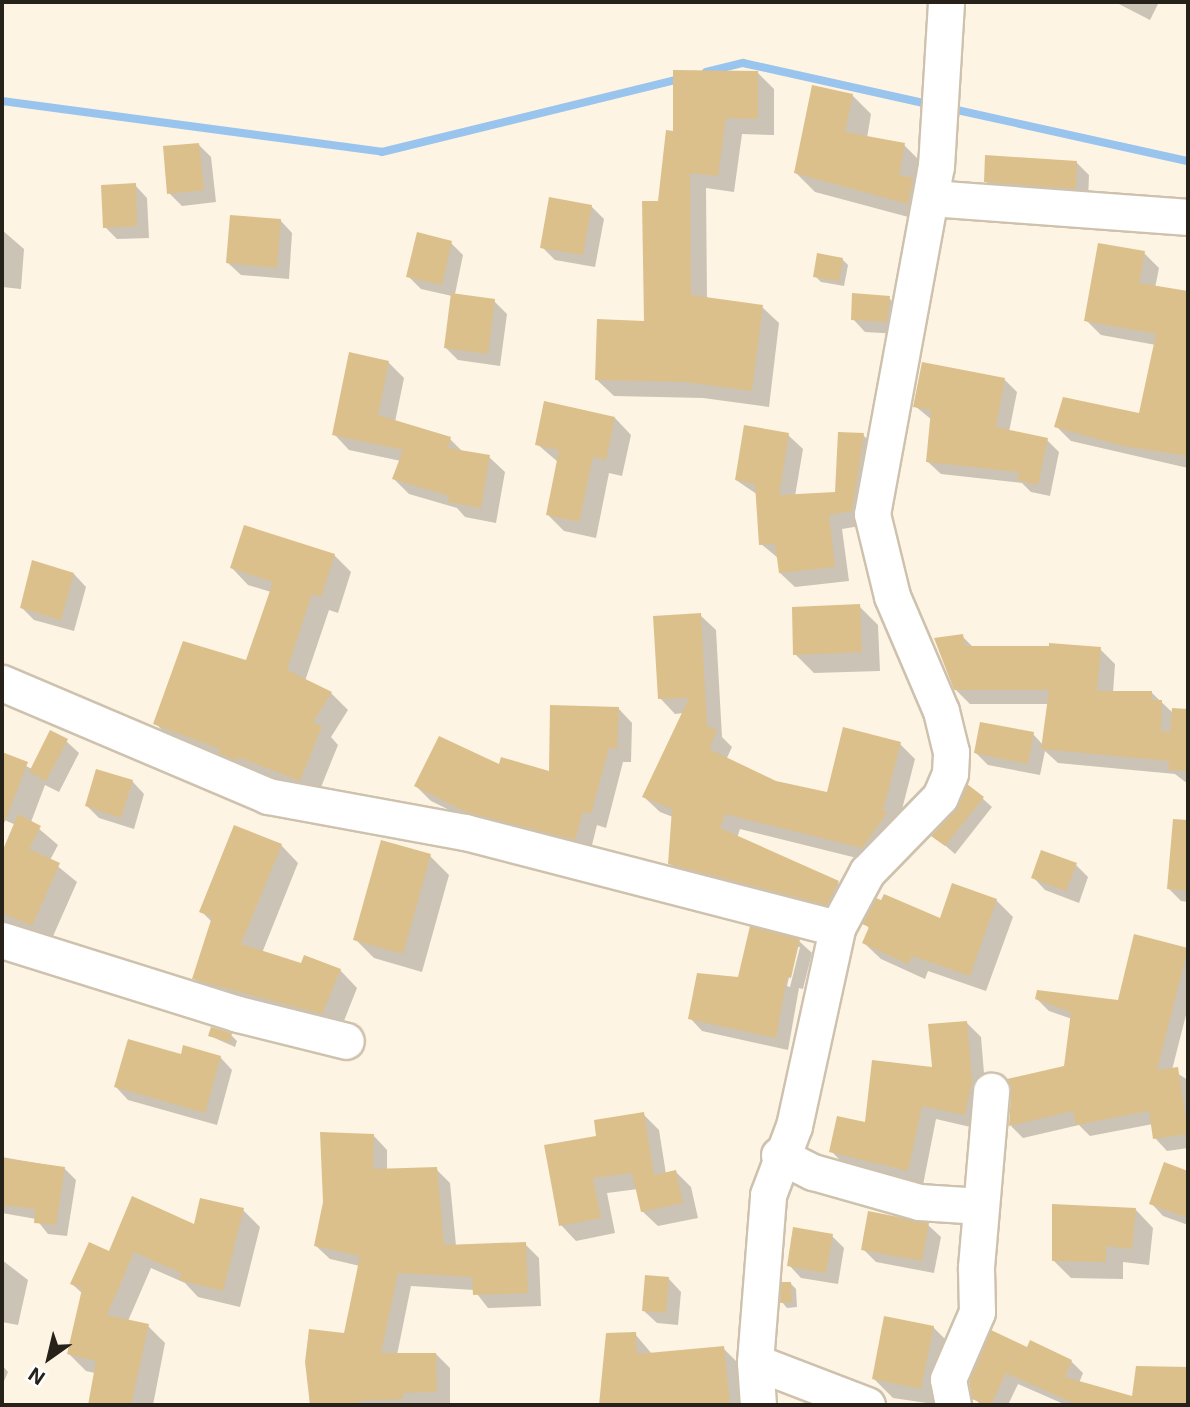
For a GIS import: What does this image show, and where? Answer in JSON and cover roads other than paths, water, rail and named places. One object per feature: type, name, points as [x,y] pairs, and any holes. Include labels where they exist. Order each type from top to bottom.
[{"type":"street","points":[[758,1405],[755,1362],[768,1195],[779,1155],[794,1126],[837,928],[867,872],[940,797],[950,774],[951,752],[941,711],[892,596],[872,514],[931,198],[944,93],[946,2]]},
{"type":"street","points":[[931,198],[1055,211],[1188,217]]},
{"type":"street","points":[[2,683],[268,796],[465,832],[837,928]]},
{"type":"street","points":[[2,940],[238,1014],[346,1041]]},
{"type":"street","points":[[953,1405],[948,1379],[977,1312],[981,1206],[991,1091]]},
{"type":"street","points":[[779,1155],[813,1172],[919,1202],[981,1206]]},
{"type":"street","points":[[755,1362],[867,1405]]},
{"type":"waterway","points":[[706,72],[743,63],[932,105]]},
{"type":"waterway","points":[[2,101],[382,152],[683,78]]},
{"type":"waterway","points":[[948,108],[1188,161]]}]
